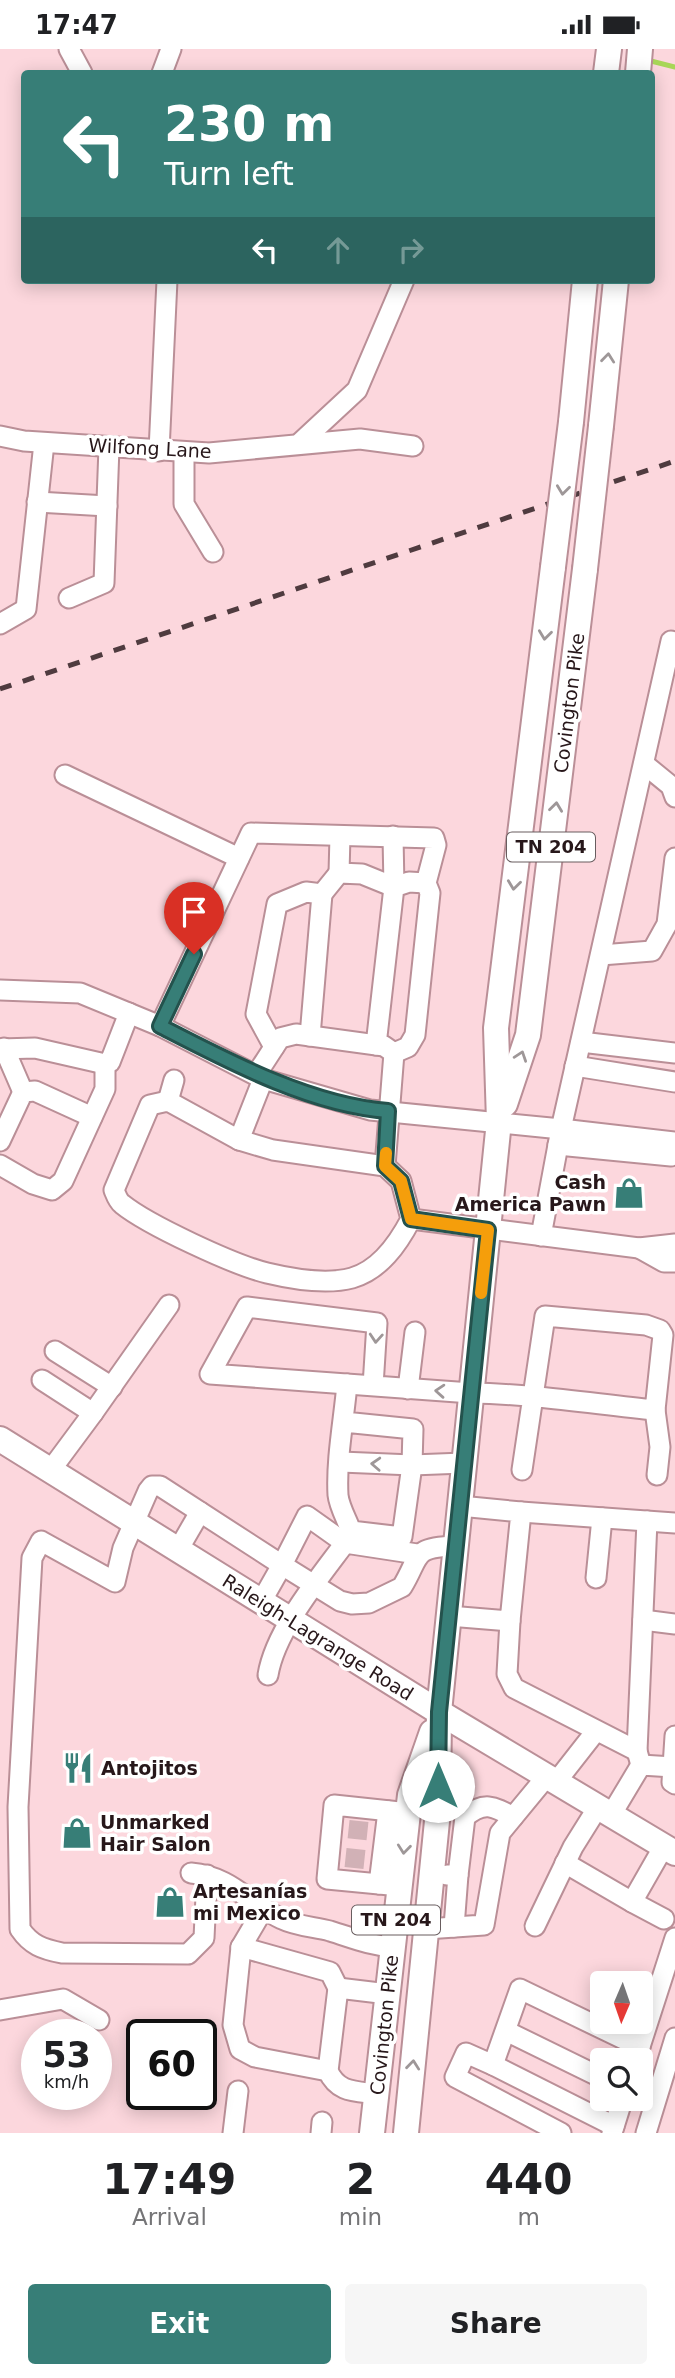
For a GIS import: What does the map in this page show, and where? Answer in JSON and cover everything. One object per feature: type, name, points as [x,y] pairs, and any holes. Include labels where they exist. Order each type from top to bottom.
[{"type":"main road","points":[[606,70],[609,49]]},
{"type":"main road","points":[[638,70],[640,49]]},
{"type":"main road","name":"Covington Pike","points":[[406,2133],[438,1811],[439,1712],[499,1121],[496,1028],[586,284]]},
{"type":"main road","name":"Covington Pike","points":[[499,1121],[528,1035],[585,569],[616,284]]},
{"type":"main road","name":"Raleigh-Lagrange Road","points":[[0,1439],[439,1712],[669,1850]]},
{"type":"main road","name":"Covington Pike","points":[[372,2133],[393,1947],[390,1885],[398,1812],[410,1795],[439,1712]]},
{"type":"street","points":[[69,49],[80,70]]},
{"type":"street","points":[[163,70],[171,49]]},
{"type":"street","points":[[159,451],[167,284]]},
{"type":"street","points":[[301,442],[342,408],[357,390],[402,284]]},
{"type":"street","name":"Wilfong Lane","points":[[0,436],[44,443],[209,453],[301,442],[360,439],[413,446]]},
{"type":"street","points":[[0,624],[26,609],[44,443]]},
{"type":"street","points":[[69,598],[104,583],[109,447]]},
{"type":"street","points":[[184,452],[184,504],[213,552]]},
{"type":"street","points":[[37,502],[107,506]]},
{"type":"street","points":[[541,1236],[575,1066],[671,641]]},
{"type":"street","points":[[644,764],[671,786],[675,797]]},
{"type":"street","points":[[65,775],[239,858]]},
{"type":"street","points":[[160,1026],[251,833],[434,838],[436,845],[426,883],[430,893],[415,1035],[408,1048],[385,1049],[296,1034],[281,1038],[260,1077],[239,1140]]},
{"type":"street","points":[[310,1036],[322,894],[339,873],[340,836]]},
{"type":"street","points":[[385,1166],[388,1111],[385,1049],[394,887],[393,836]]},
{"type":"street","points":[[601,955],[652,951],[667,924],[675,858]]},
{"type":"street","points":[[339,873],[362,874],[394,887],[410,882],[426,883]]},
{"type":"street","points":[[274,1047],[256,1014],[277,904],[306,892],[322,894]]},
{"type":"street","points":[[0,990],[79,993],[160,1026],[260,1077],[370,1110],[499,1121],[560,1137],[673,1149]]},
{"type":"street","points":[[23,1092],[2,1049],[36,1048],[105,1064],[110,1062],[129,1013]]},
{"type":"street","points":[[581,1042],[675,1053]]},
{"type":"street","points":[[0,1165],[33,1184],[52,1189],[63,1181],[105,1089],[105,1064]]},
{"type":"street","points":[[575,1066],[675,1082]]},
{"type":"street","points":[[168,1101],[174,1080]]},
{"type":"street","points":[[23,1092],[35,1091],[92,1117]]},
{"type":"street","points":[[0,1141],[23,1092]]},
{"type":"street","points":[[168,1101],[239,1140],[273,1150],[385,1166],[401,1181],[411,1219],[400,1240],[374,1268],[350,1278],[297,1280],[263,1272],[166,1230],[119,1202],[114,1190],[150,1105],[168,1101]]},
{"type":"street","points":[[411,1219],[639,1248],[675,1244]]},
{"type":"street","points":[[639,1248],[664,1262],[675,1262]]},
{"type":"street","points":[[50,1471],[169,1304]]},
{"type":"street","points":[[373,1386],[377,1323],[247,1307],[210,1374],[373,1386],[408,1388],[471,1393],[533,1397],[655,1410]]},
{"type":"street","points":[[522,1470],[542,1320],[551,1314],[646,1325],[660,1330],[663,1335],[655,1410],[660,1447],[657,1475]]},
{"type":"street","points":[[408,1388],[415,1332]]},
{"type":"street","points":[[55,1350],[112,1387]]},
{"type":"street","points":[[42,1380],[93,1413]]},
{"type":"street","points":[[344,1422],[413,1429],[412,1465],[402,1537],[351,1531],[338,1496],[347,1384]]},
{"type":"street","points":[[341,1462],[412,1465],[464,1463]]},
{"type":"street","points":[[393,1947],[366,1945],[331,1932],[283,1920],[229,1883],[199,1874],[204,1938],[188,1954],[62,1953],[43,1950],[30,1942],[20,1929],[18,1807],[32,1558],[41,1541],[115,1583],[123,1548],[152,1486],[160,1486],[340,1601],[369,1603],[402,1587],[417,1554]]},
{"type":"street","points":[[460,1506],[675,1524]]},
{"type":"street","points":[[178,1550],[200,1512]]},
{"type":"street","points":[[521,1512],[507,1674],[514,1688],[674,1776],[675,1736]]},
{"type":"street","points":[[261,1602],[307,1516],[345,1543],[417,1554],[456,1546]]},
{"type":"street","points":[[596,1578],[602,1518]]},
{"type":"street","points":[[535,1926],[565,1863],[605,1811],[639,1758],[647,1521]]},
{"type":"street","points":[[268,1675],[270,1661],[292,1621],[345,1543]]},
{"type":"street","points":[[449,1616],[510,1621]]},
{"type":"street","points":[[643,1620],[675,1624]]},
{"type":"street","points":[[426,1929],[484,1925],[500,1833],[596,1731]]},
{"type":"street","points":[[390,1885],[353,1875],[327,1879],[334,1805],[360,1814],[398,1812]]},
{"type":"street","points":[[454,1927],[465,1817],[482,1805],[492,1805],[513,1817]]},
{"type":"street","points":[[632,1902],[669,1850]]},
{"type":"street","points":[[565,1863],[664,1919]]},
{"type":"street","points":[[432,1874],[458,1875]]},
{"type":"street","points":[[264,1908],[241,1947],[233,2025],[240,2049],[255,2057],[328,2071]]},
{"type":"street","points":[[640,2048],[675,1938]]},
{"type":"street","points":[[241,1947],[330,1972],[338,1988],[328,2071],[333,2083],[342,2089],[377,2094]]},
{"type":"street","points":[[338,1988],[388,1994]]},
{"type":"street","points":[[493,2065],[520,1989],[629,2048]]},
{"type":"street","points":[[0,2010],[63,1999],[97,2019]]},
{"type":"street","points":[[506,2031],[590,2072]]},
{"type":"street","points":[[646,2133],[675,2038]]},
{"type":"street","points":[[562,2133],[455,2077],[466,2053],[613,2129],[619,2111]]},
{"type":"street","points":[[233,2133],[238,2091]]},
{"type":"waterway","points":[[647,60],[675,67]]},
{"type":"tunnel","points":[[354,1868],[359,1821]]},
{"type":"railway","points":[[0,689],[675,461]]},
{"type":"slow traffic","points":[[386,1153],[385,1166],[401,1181],[411,1219],[488,1230],[481,1293]]},
{"type":"place","name":"Cash America Pawn","points":[[629,1193]]},
{"type":"place","name":"Antojitos","points":[[78,1768]]},
{"type":"place","name":"Unmarked Hair Salon","points":[[77,1833]]},
{"type":"place","name":"Artesanías mi Mexico","points":[[170,1902]]},
{"type":"route","points":[[194,954],[160,1026],[264,1079],[370,1110],[388,1111],[385,1166],[401,1181],[411,1219],[488,1230],[439,1712],[438,1786]]}]
